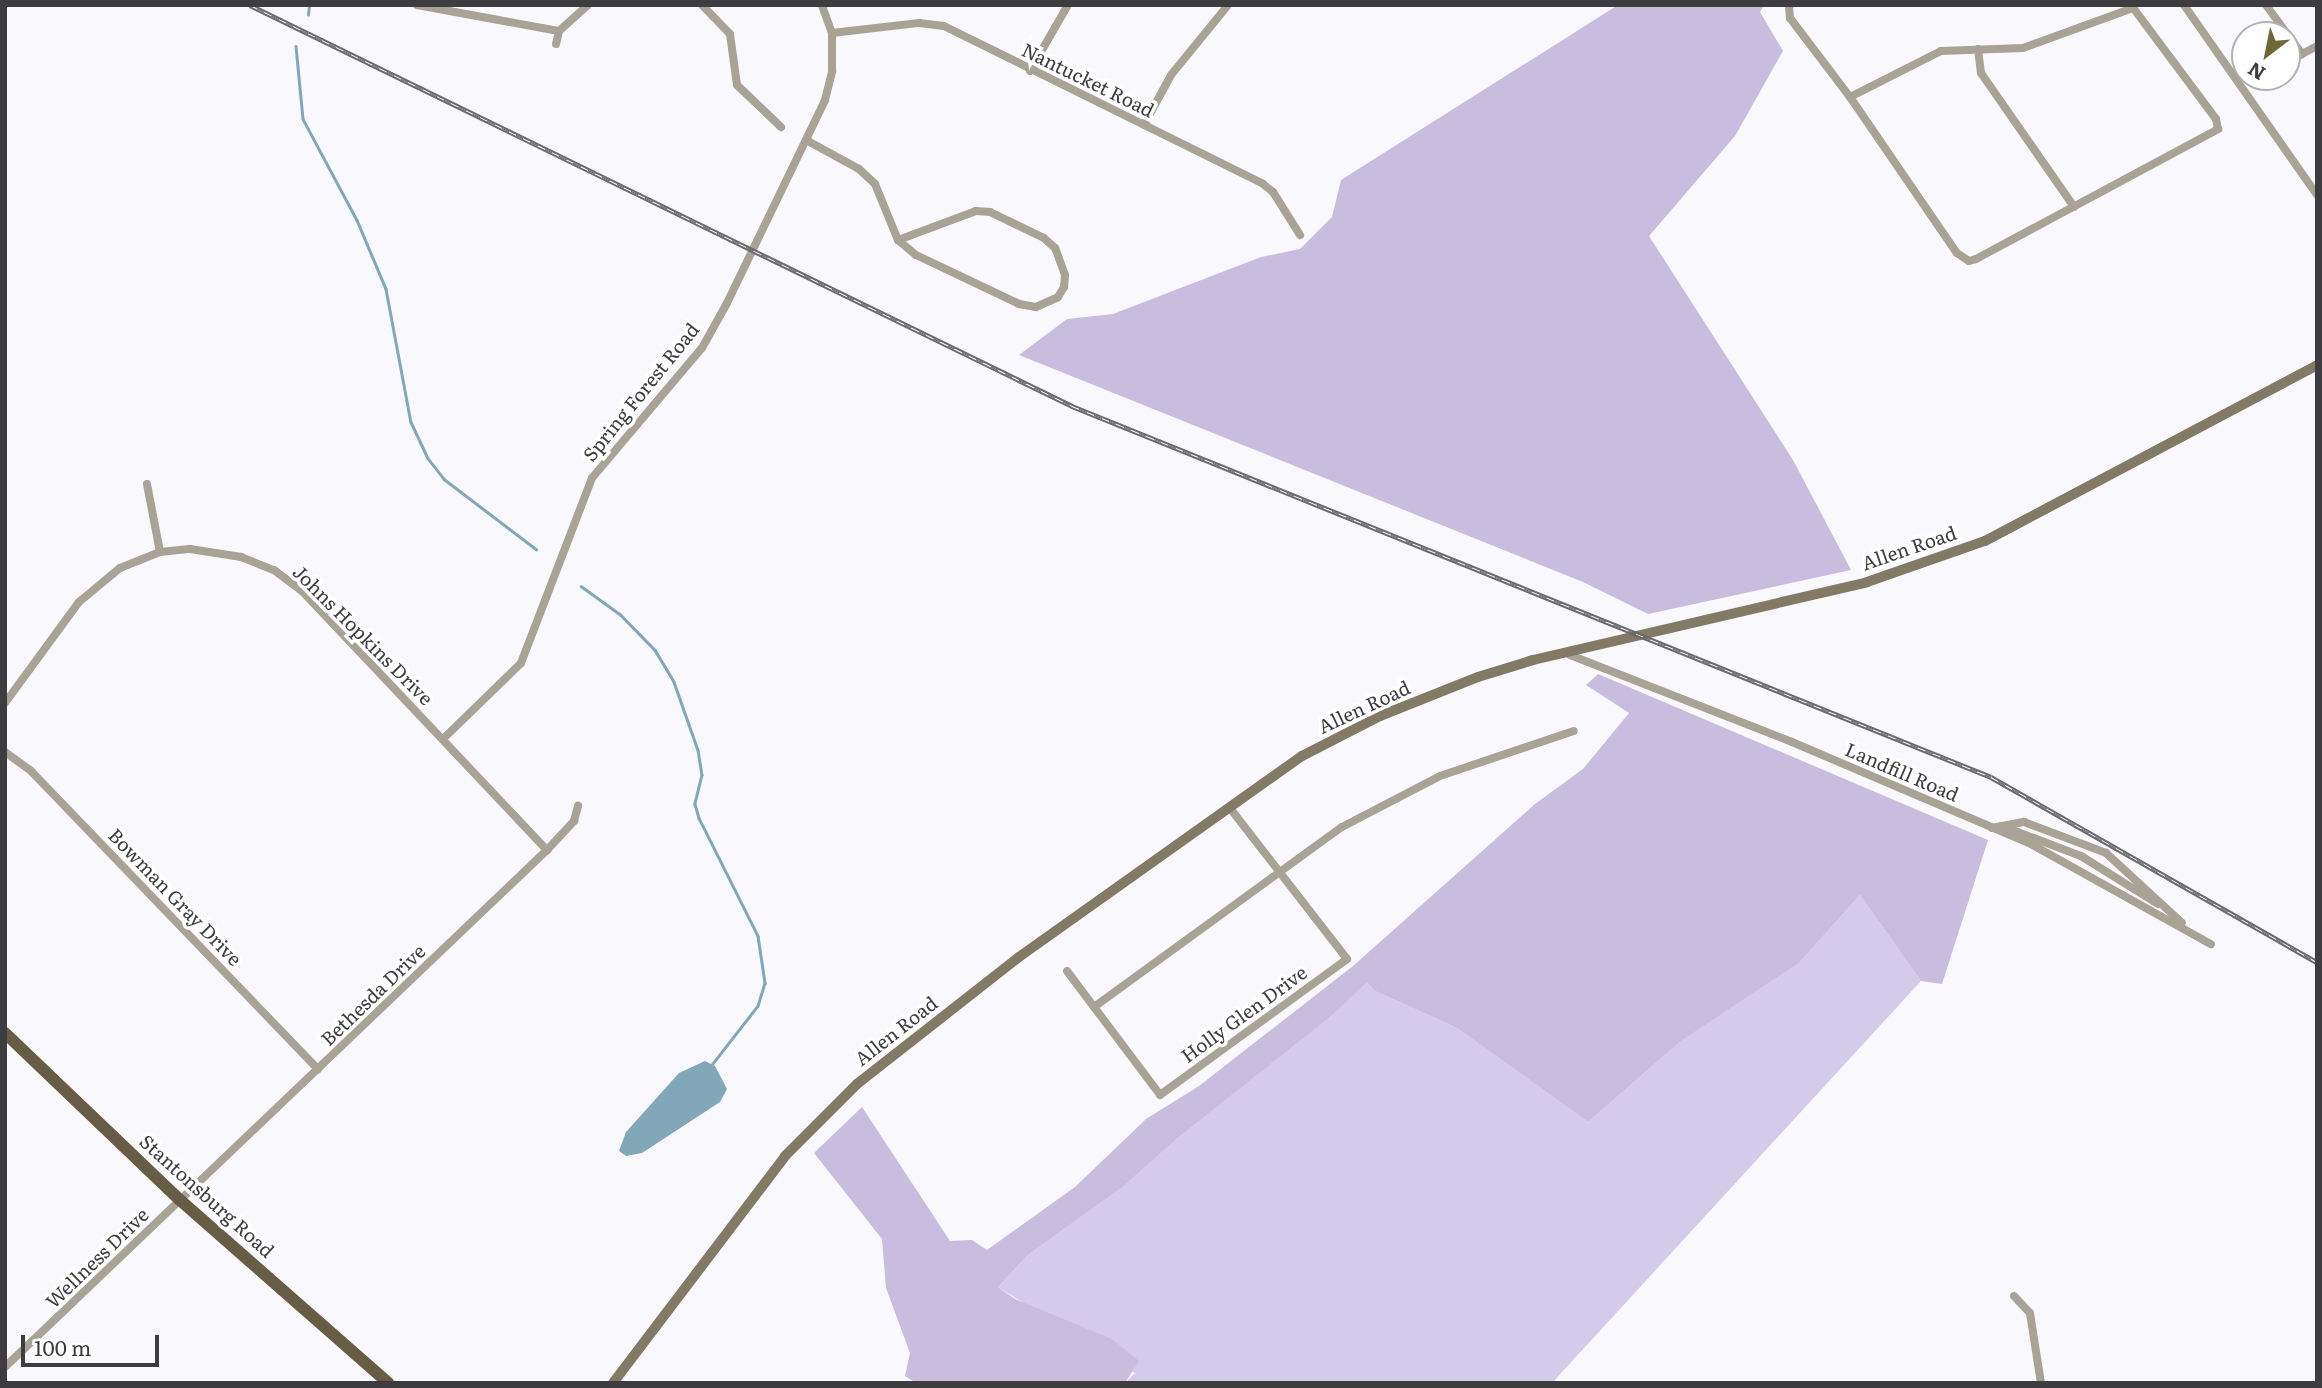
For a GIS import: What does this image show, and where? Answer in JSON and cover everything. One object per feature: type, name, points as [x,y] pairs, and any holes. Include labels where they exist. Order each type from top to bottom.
[{"type":"main road","name":"Allen Road","points":[[613,1383],[785,1156],[857,1084],[1018,957],[1303,756],[1380,716],[1478,677],[1867,582],[1984,541],[2317,365]]},
{"type":"main road","name":"Stantonsburg Road","points":[[5,1033],[180,1200],[388,1383]]},
{"type":"street","points":[[417,5],[559,31]]},
{"type":"street","points":[[556,44],[559,31],[589,5]]},
{"type":"street","points":[[702,5],[730,34],[737,85],[781,127]]},
{"type":"street","name":"Spring Forest Road","points":[[444,738],[521,663],[592,478],[702,348],[806,140],[827,90],[832,33],[822,5]]},
{"type":"street","points":[[1030,71],[1068,5]]},
{"type":"street","points":[[1144,125],[1171,75],[1228,5]]},
{"type":"street","points":[[1789,5],[1790,18],[1850,97],[1963,259],[1976,259],[2218,129],[2211,113],[2132,7],[2023,48],[1941,51],[1850,97]]},
{"type":"street","points":[[2184,5],[2317,195]]},
{"type":"street","points":[[2266,5],[2302,54],[2317,46]]},
{"type":"street","name":"Nantucket Road","points":[[832,33],[919,23],[944,26],[1030,71],[1263,184],[1273,192],[1300,235]]},
{"type":"street","points":[[1978,49],[1980,73],[2074,207]]},
{"type":"street","points":[[806,140],[859,169],[875,184],[898,240],[916,255],[1019,304],[1036,307],[1058,297],[1064,287],[1065,275],[1055,248],[1044,238],[990,212],[976,211],[898,240]]},
{"type":"street","points":[[146,484],[160,552]]},
{"type":"street","name":"Johns Hopkins Drive","points":[[5,703],[95,584],[120,568],[160,552],[214,550],[274,570],[302,591],[444,738],[547,850]]},
{"type":"street","name":"Landfill Road","points":[[1570,654],[1992,828],[2145,904],[2211,944]]},
{"type":"street","points":[[1094,1007],[1342,827],[1440,776],[1574,731]]},
{"type":"street","name":"Bowman Gray Drive","points":[[5,752],[31,771],[317,1069]]},
{"type":"street","name":"Bethesda Drive","points":[[180,1200],[547,850],[574,821],[578,806]]},
{"type":"street","name":"Holly Glen Drive","points":[[1067,971],[1160,1095],[1347,959],[1229,807]]},
{"type":"street","points":[[1992,828],[2024,822],[2053,829],[2106,853],[2196,936]]},
{"type":"street","points":[[2001,826],[2081,856],[2173,913]]},
{"type":"street","name":"Wellness Drive","points":[[5,1367],[180,1200]]},
{"type":"street","points":[[2014,1296],[2030,1313],[2041,1383]]},
{"type":"shaded area","points":[[1618,5],[1764,5],[1760,12],[1783,51],[1735,136],[1649,236],[1793,460],[1851,570],[1648,614],[1583,582],[1019,355],[1067,319],[1113,314],[1261,257],[1300,249],[1332,217],[1341,180]]},
{"type":"shaded area","points":[[1598,674],[1988,840],[1942,984],[1921,981],[1860,895],[1799,963],[1680,1042],[1588,1122],[1457,1028],[1375,991],[1367,982],[1329,1018],[1179,1137],[1124,1186],[1028,1255],[998,1287],[1015,1299],[1112,1339],[1139,1361],[1125,1383],[916,1383],[905,1376],[910,1353],[886,1288],[882,1239],[814,1153],[862,1107],[950,1241],[972,1240],[987,1250],[1075,1187],[1146,1119],[1199,1086],[1353,966],[1535,804],[1583,769],[1629,713],[1586,685]]},
{"type":"shaded area","points":[[1860,895],[1921,981],[1552,1383],[1125,1383],[1135,1373],[998,1287],[1028,1255],[1124,1186],[1179,1137],[1330,1017],[1367,981],[1375,991],[1457,1028],[1588,1122],[1680,1042],[1799,963]]},
{"type":"water","points":[[705,1061],[715,1066],[727,1089],[720,1102],[642,1153],[626,1156],[619,1151],[626,1132],[679,1073]]},
{"type":"waterway","points":[[308,15],[309,5]]},
{"type":"waterway","points":[[296,46],[303,119],[357,220],[386,289],[411,422],[427,457],[444,479],[536,549]]},
{"type":"waterway","points":[[581,586],[621,615],[655,650],[674,682],[698,750],[702,775],[695,804],[699,818],[758,936],[765,983],[758,1006],[712,1065]]},
{"type":"railway","points":[[250,5],[1072,406],[1991,777],[2317,962]]}]
